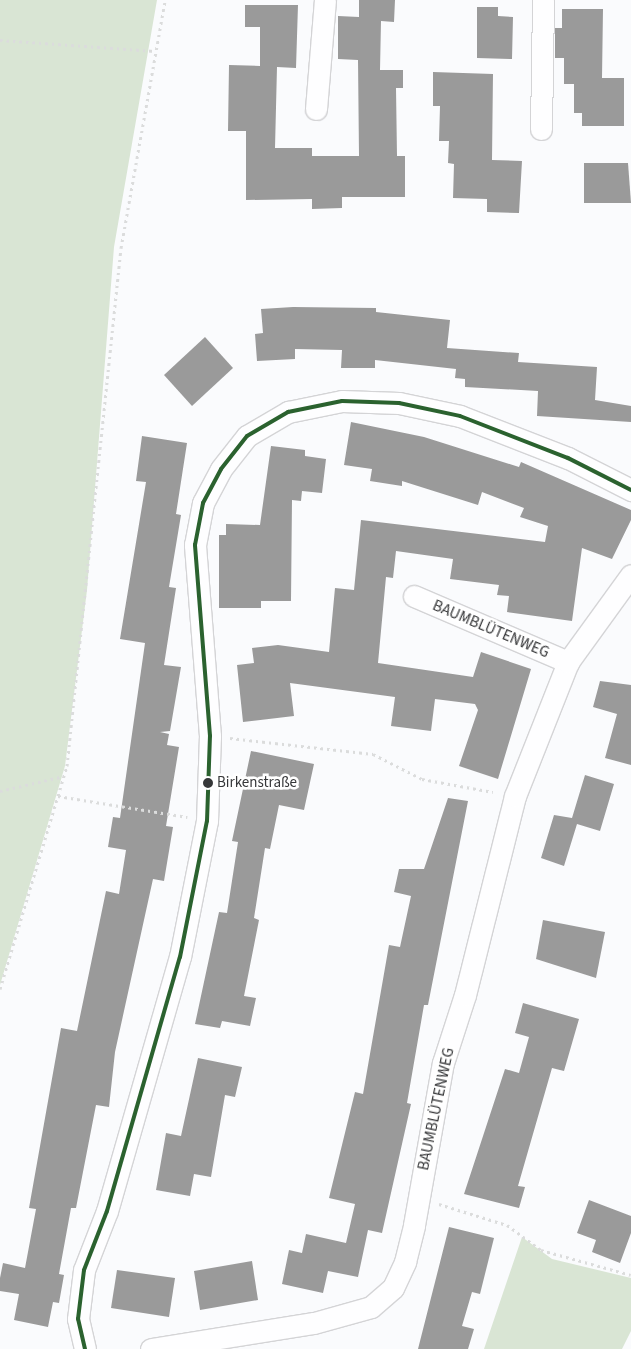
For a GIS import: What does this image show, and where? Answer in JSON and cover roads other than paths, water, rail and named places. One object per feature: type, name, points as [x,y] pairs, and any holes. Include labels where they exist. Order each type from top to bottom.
[{"type":"street","points":[[316,109],[325,0]]},
{"type":"street","points":[[541,129],[544,0]]},
{"type":"street","points":[[84,1349],[78,1319],[84,1270],[110,1203],[178,966],[207,821],[210,736],[195,545],[203,503],[221,469],[247,436],[288,412],[342,401],[399,403],[460,416],[568,458],[631,490]]},
{"type":"street","name":"BAUMBLÜTENWEG","points":[[151,1349],[265,1332],[371,1306],[393,1288],[405,1262],[443,1063],[465,995],[516,796],[568,662],[631,575]]},
{"type":"street","name":"BAUMBLÜTENWEG","points":[[414,596],[568,662]]},
{"type":"place","name":"Birkenstraße","points":[[208,783]]}]
